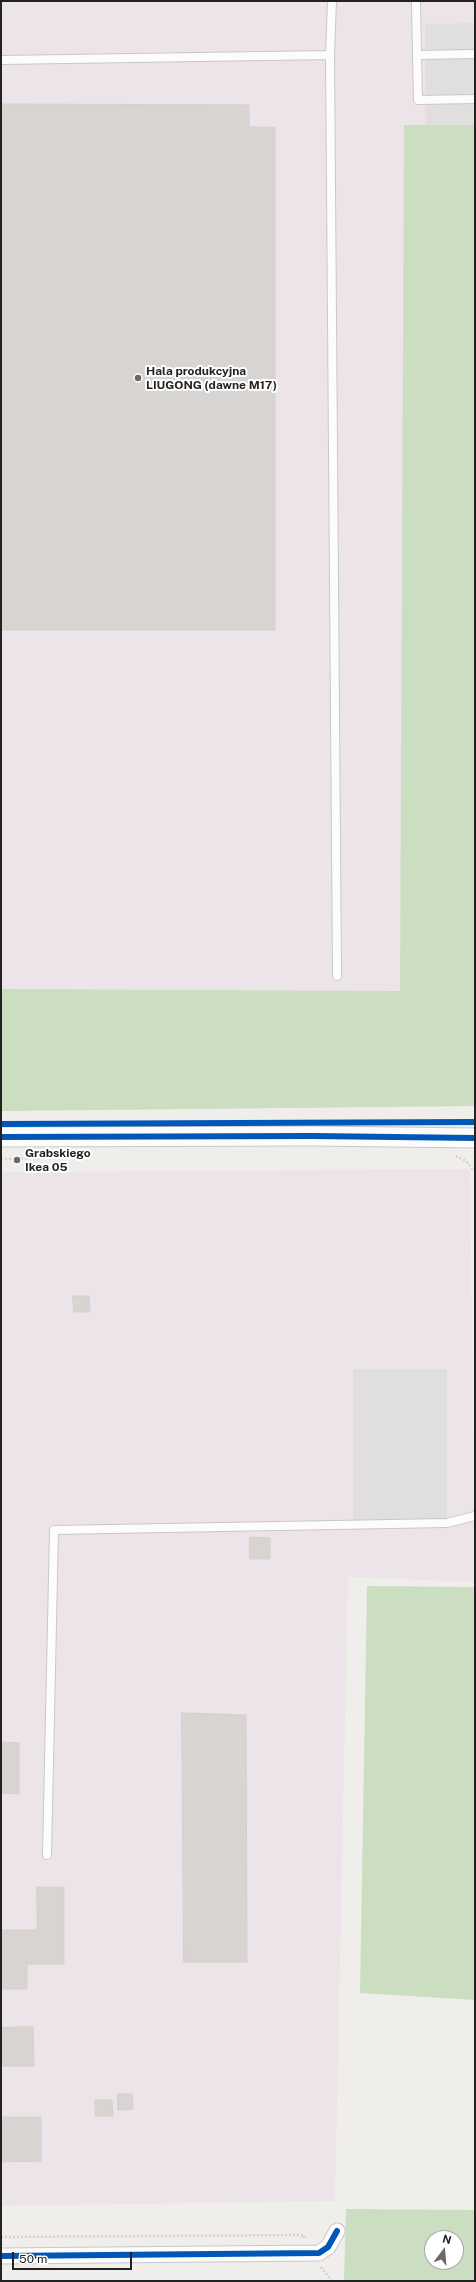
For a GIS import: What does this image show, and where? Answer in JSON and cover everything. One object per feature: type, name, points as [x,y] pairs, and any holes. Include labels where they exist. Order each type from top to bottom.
[{"type":"street","points":[[1,1137],[312,1136],[475,1138]]},
{"type":"street","points":[[1,2256],[319,2253],[328,2247],[337,2231]]},
{"type":"lane","points":[[332,1],[330,55],[337,976]]},
{"type":"lane","points":[[416,1],[418,100],[475,99]]},
{"type":"lane","points":[[417,55],[475,54]]},
{"type":"lane","points":[[1,60],[330,55]]},
{"type":"lane","points":[[47,1855],[54,1530],[447,1523],[475,1516]]},
{"type":"path","points":[[1,2237],[304,2235]]},
{"type":"shaded area","points":[[1,1],[475,1],[475,1106],[1,1111]]},
{"type":"shaded area","points":[[475,23],[475,125],[426,125],[425,24]]},
{"type":"shaded area","points":[[470,1169],[475,1582],[348,1577],[335,2201],[1,2206],[1,1172]]},
{"type":"shaded area","points":[[353,1369],[447,1369],[447,1523],[353,1523]]},
{"type":"green space","points":[[404,125],[475,125],[475,1106],[1,1111],[1,989],[400,991]]},
{"type":"green space","points":[[367,1586],[475,1587],[475,2000],[360,1993]]},
{"type":"green space","points":[[346,2209],[475,2210],[475,2281],[344,2281]]},
{"type":"building","name":"Hala produkcyjna LIUGONG (dawne M17)","points":[[1,104],[249,105],[249,127],[275,127],[275,630],[1,630]]},
{"type":"building","points":[[73,1296],[89,1296],[90,1312],[74,1312]]},
{"type":"building","points":[[250,1537],[270,1538],[270,1559],[250,1559]]},
{"type":"building","points":[[182,1713],[246,1715],[247,1962],[184,1962]]},
{"type":"building","points":[[1,1742],[19,1743],[19,1794],[1,1793]]},
{"type":"building","points":[[37,1887],[64,1887],[64,1964],[27,1964],[27,1989],[1,1989],[1,1930],[37,1930]]},
{"type":"building","points":[[33,2027],[34,2066],[1,2066],[1,2028]]},
{"type":"building","points":[[118,2094],[132,2094],[133,2109],[118,2110]]},
{"type":"building","points":[[95,2100],[112,2100],[113,2116],[96,2116]]},
{"type":"building","points":[[1,2117],[41,2117],[41,2161],[1,2162]]},
{"type":"cycle path","points":[[1,1124],[475,1122]]},
{"type":"cycle path","points":[[1,1137],[312,1136],[475,1138]]},
{"type":"cycle path","points":[[1,2256],[319,2253],[328,2247],[337,2231]]},
{"type":"place","name":"Hala produkcyjna LIUGONG (dawne M17)","points":[[138,378]]},
{"type":"place","name":"Grabskiego Ikea 05","points":[[17,1160]]}]
